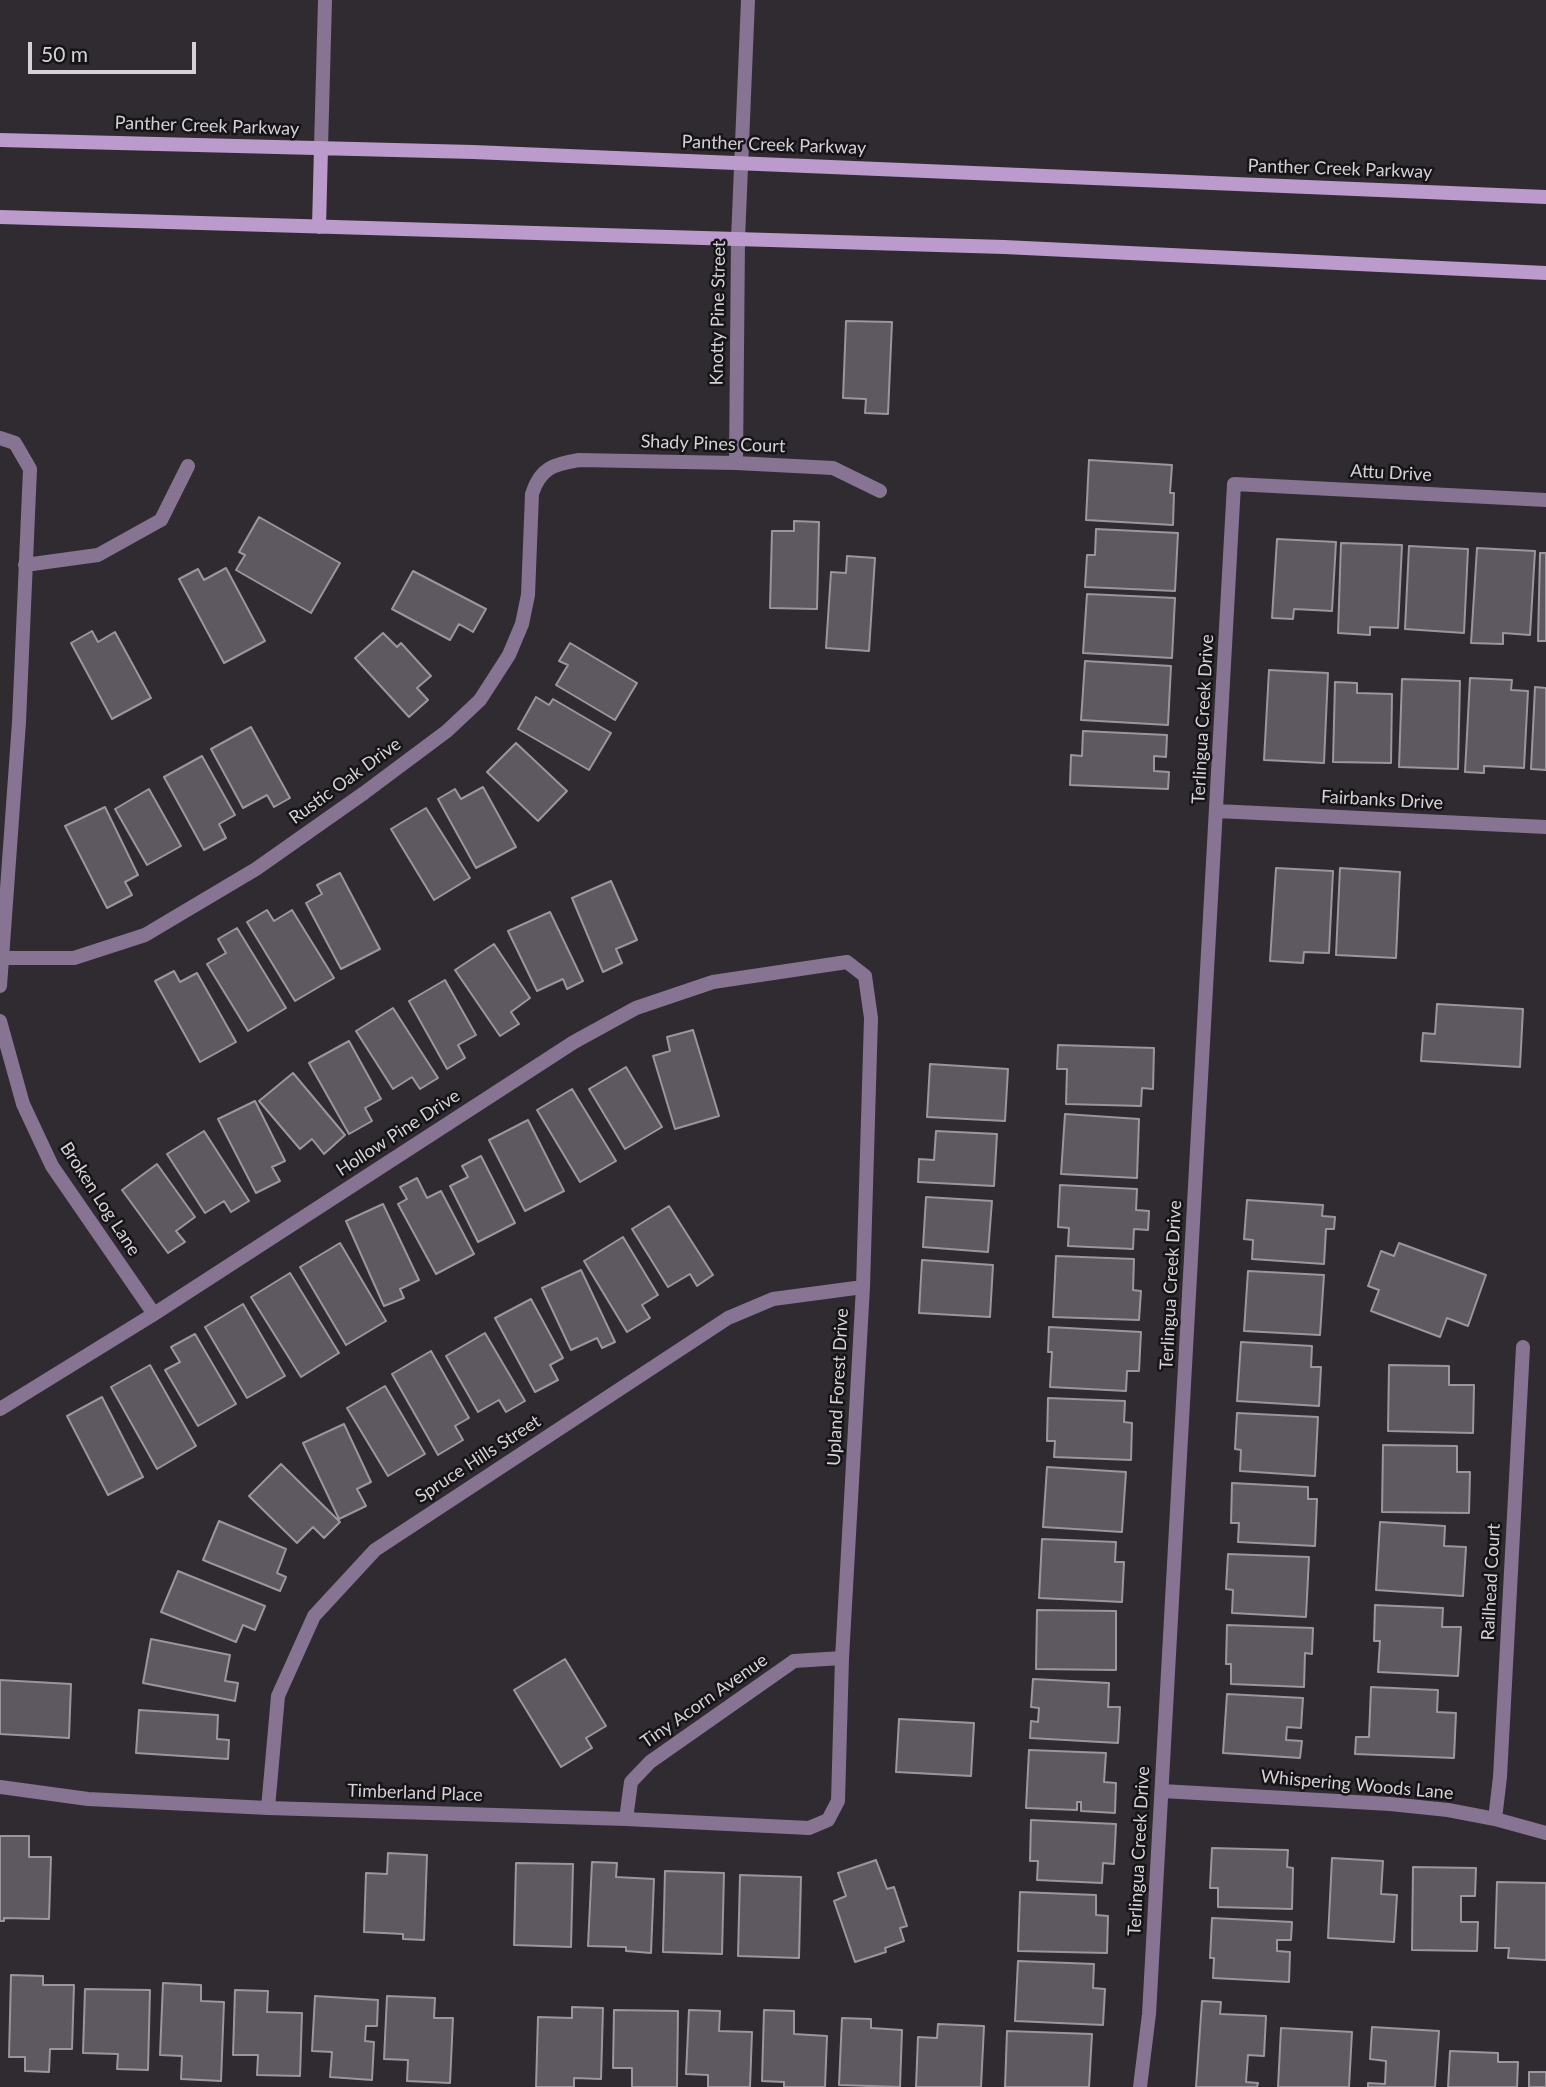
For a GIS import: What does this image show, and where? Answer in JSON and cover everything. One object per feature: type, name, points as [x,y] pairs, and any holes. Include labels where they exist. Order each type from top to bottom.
[{"type":"main road","name":"Panther Creek Parkway","points":[[0,140],[473,152],[1546,197]]},
{"type":"main road","points":[[319,227],[321,148]]},
{"type":"main road","points":[[0,217],[1004,247],[1546,273]]},
{"type":"street","points":[[321,148],[325,0]]},
{"type":"street","name":"Knotty Pine Street","points":[[736,463],[738,239],[748,0]]},
{"type":"street","points":[[0,438],[15,443],[30,469],[19,722],[0,986]]},
{"type":"street","name":"Shady Pines Court","points":[[542,472],[560,463],[579,460],[833,468],[880,491]]},
{"type":"street","points":[[25,565],[98,555],[161,520],[187,466]]},
{"type":"street","name":"Rustic Oak Drive","points":[[2,958],[74,958],[145,935],[256,869],[447,731],[480,700],[509,655],[522,624],[528,595],[532,494],[542,472]]},
{"type":"street","name":"Attu Drive","points":[[1234,484],[1546,500]]},
{"type":"street","name":"Terlingua Creek Drive","points":[[1140,2087],[1149,2014],[1234,484]]},
{"type":"street","name":"Fairbanks Drive","points":[[1217,811],[1546,827]]},
{"type":"street","name":"Upland Forest Drive","points":[[828,1820],[838,1801],[842,1658],[863,1287],[871,1018],[865,976],[847,962]]},
{"type":"street","name":"Hollow Pine Drive","points":[[0,1409],[153,1314],[574,1042],[636,1008],[713,982],[847,962]]},
{"type":"street","name":"Broken Log Lane","points":[[0,1021],[23,1104],[52,1166],[153,1314]]},
{"type":"street","name":"Spruce Hills Street","points":[[268,1808],[278,1696],[314,1616],[375,1550],[728,1318],[773,1300],[863,1287]]},
{"type":"street","name":"Railhead Court","points":[[1495,1819],[1500,1777],[1523,1346]]},
{"type":"street","name":"Tiny Acorn Avenue","points":[[626,1819],[631,1782],[650,1762],[794,1661],[842,1658]]},
{"type":"street","name":"Timberland Place","points":[[0,1787],[88,1799],[268,1808],[626,1819],[808,1828],[828,1820]]},
{"type":"street","name":"Whispering Woods Lane","points":[[1162,1791],[1390,1804],[1448,1810],[1546,1833]]},
{"type":"building","points":[[846,321],[892,322],[888,414],[865,413],[866,399],[843,398]]},
{"type":"building","points":[[1089,460],[1172,465],[1170,493],[1174,493],[1173,525],[1086,520]]},
{"type":"building","points":[[259,517],[340,563],[311,613],[236,570],[245,555],[239,552]]},
{"type":"building","points":[[794,521],[819,522],[817,609],[770,608],[772,531],[794,531]]},
{"type":"building","points":[[1096,529],[1178,533],[1175,591],[1085,587],[1087,555],[1095,555]]},
{"type":"building","points":[[1277,539],[1336,542],[1332,611],[1294,609],[1293,619],[1272,618]]},
{"type":"building","points":[[1341,543],[1402,545],[1398,628],[1370,627],[1370,635],[1338,633]]},
{"type":"building","points":[[1409,546],[1468,549],[1464,633],[1405,629]]},
{"type":"building","points":[[1477,548],[1535,551],[1530,635],[1503,633],[1503,644],[1471,643]]},
{"type":"building","points":[[1540,553],[1546,553],[1546,641],[1538,641]]},
{"type":"building","points":[[847,556],[875,558],[869,651],[826,648],[831,572],[846,573]]},
{"type":"building","points":[[226,568],[265,641],[224,663],[179,579],[198,569],[204,580]]},
{"type":"building","points":[[413,571],[486,609],[473,632],[459,624],[450,640],[392,609]]},
{"type":"building","points":[[1087,594],[1175,598],[1172,658],[1083,653]]},
{"type":"building","points":[[92,631],[98,642],[115,632],[151,698],[112,719],[71,643]]},
{"type":"building","points":[[383,633],[397,647],[401,643],[431,676],[417,688],[428,700],[409,717],[355,658]]},
{"type":"building","points":[[570,643],[637,683],[615,720],[556,685],[568,665],[559,661]]},
{"type":"building","points":[[1085,661],[1171,666],[1168,725],[1081,720]]},
{"type":"building","points":[[1269,670],[1328,673],[1324,763],[1264,760]]},
{"type":"building","points":[[1470,678],[1512,680],[1511,690],[1528,691],[1524,768],[1484,766],[1484,773],[1465,772]]},
{"type":"building","points":[[1402,679],[1460,681],[1458,769],[1399,767]]},
{"type":"building","points":[[1335,682],[1357,683],[1357,693],[1392,694],[1391,763],[1333,762]]},
{"type":"building","points":[[1535,687],[1546,688],[1546,770],[1531,769]]},
{"type":"building","points":[[536,697],[549,705],[553,699],[611,733],[589,770],[518,729]]},
{"type":"building","points":[[251,727],[290,798],[274,807],[267,795],[243,808],[211,749]]},
{"type":"building","points":[[1083,731],[1167,735],[1166,757],[1154,756],[1154,771],[1169,772],[1168,789],[1070,785],[1071,755],[1082,756]]},
{"type":"building","points":[[516,743],[567,791],[538,821],[487,772]]},
{"type":"building","points":[[202,756],[235,815],[219,824],[226,838],[204,850],[164,777]]},
{"type":"building","points":[[483,787],[516,847],[476,868],[438,799],[455,789],[461,799]]},
{"type":"building","points":[[149,789],[181,846],[147,865],[115,809]]},
{"type":"building","points":[[105,807],[138,875],[125,882],[132,895],[107,908],[65,826]]},
{"type":"building","points":[[426,808],[470,878],[434,900],[391,829]]},
{"type":"building","points":[[1276,868],[1333,871],[1329,953],[1304,952],[1303,963],[1270,961]]},
{"type":"building","points":[[1340,868],[1400,872],[1396,958],[1336,955]]},
{"type":"building","points":[[340,873],[380,949],[341,969],[306,903],[322,894],[317,885]]},
{"type":"building","points":[[611,881],[637,940],[616,949],[622,963],[603,972],[572,898]]},
{"type":"building","points":[[267,910],[274,921],[292,910],[334,978],[295,1001],[247,922]]},
{"type":"building","points":[[550,912],[583,981],[567,989],[563,979],[537,991],[508,931]]},
{"type":"building","points":[[237,928],[286,1008],[248,1031],[207,964],[226,953],[218,939]]},
{"type":"building","points":[[494,944],[530,998],[511,1012],[519,1024],[500,1036],[455,970]]},
{"type":"building","points":[[174,971],[180,982],[197,973],[236,1042],[200,1062],[155,981]]},
{"type":"building","points":[[445,980],[476,1035],[458,1045],[465,1058],[447,1069],[409,1001]]},
{"type":"building","points":[[1437,1004],[1523,1009],[1520,1067],[1421,1061],[1423,1033],[1435,1034]]},
{"type":"building","points":[[393,1008],[438,1078],[420,1089],[412,1077],[393,1089],[356,1031]]},
{"type":"building","points":[[693,1030],[719,1116],[675,1129],[653,1056],[670,1051],[667,1037]]},
{"type":"building","points":[[349,1041],[381,1099],[365,1108],[372,1121],[349,1134],[309,1063]]},
{"type":"building","points":[[1058,1045],[1154,1048],[1153,1089],[1142,1088],[1141,1106],[1066,1104],[1067,1069],[1057,1069]]},
{"type":"building","points":[[930,1064],[1008,1069],[1005,1121],[927,1117]]},
{"type":"building","points":[[626,1067],[662,1127],[625,1149],[589,1089]]},
{"type":"building","points":[[293,1073],[345,1135],[324,1154],[312,1139],[300,1149],[259,1101]]},
{"type":"building","points":[[572,1089],[616,1161],[580,1182],[537,1110]]},
{"type":"building","points":[[255,1101],[285,1161],[272,1167],[280,1181],[256,1193],[218,1119]]},
{"type":"building","points":[[1065,1114],[1139,1119],[1137,1178],[1061,1174]]},
{"type":"building","points":[[528,1120],[564,1191],[525,1211],[489,1140]]},
{"type":"building","points":[[204,1131],[249,1201],[231,1212],[224,1201],[205,1213],[167,1154]]},
{"type":"building","points":[[936,1131],[997,1134],[994,1186],[918,1182],[919,1159],[934,1160]]},
{"type":"building","points":[[481,1156],[515,1223],[478,1242],[450,1186],[468,1177],[462,1166]]},
{"type":"building","points":[[157,1164],[195,1217],[176,1231],[185,1242],[168,1253],[122,1190]]},
{"type":"building","points":[[417,1178],[427,1198],[441,1191],[474,1254],[436,1274],[398,1204],[407,1199],[400,1187]]},
{"type":"building","points":[[1060,1185],[1137,1189],[1136,1210],[1149,1211],[1148,1230],[1134,1229],[1133,1249],[1068,1246],[1069,1228],[1058,1227]]},
{"type":"building","points":[[926,1197],[992,1201],[988,1252],[923,1247]]},
{"type":"building","points":[[1247,1200],[1323,1205],[1322,1216],[1335,1217],[1334,1229],[1326,1229],[1324,1264],[1252,1259],[1253,1240],[1244,1239]]},
{"type":"building","points":[[383,1204],[419,1280],[400,1289],[404,1298],[384,1306],[346,1221]]},
{"type":"building","points":[[669,1206],[713,1275],[697,1286],[690,1274],[668,1287],[632,1229]]},
{"type":"building","points":[[623,1237],[658,1295],[642,1305],[650,1318],[627,1332],[584,1261]]},
{"type":"building","points":[[340,1243],[386,1321],[346,1345],[300,1267]]},
{"type":"building","points":[[1399,1243],[1486,1275],[1468,1326],[1447,1318],[1440,1337],[1371,1311],[1379,1290],[1368,1286],[1381,1251],[1394,1256]]},
{"type":"building","points":[[1056,1256],[1134,1259],[1133,1290],[1141,1291],[1139,1320],[1053,1317]]},
{"type":"building","points":[[922,1260],[993,1265],[990,1317],[919,1313]]},
{"type":"building","points":[[581,1270],[615,1342],[602,1348],[597,1338],[571,1350],[542,1288]]},
{"type":"building","points":[[1248,1271],[1324,1275],[1320,1335],[1244,1331]]},
{"type":"building","points":[[290,1273],[339,1353],[301,1377],[251,1297]]},
{"type":"building","points":[[531,1299],[563,1358],[550,1365],[558,1380],[535,1392],[495,1318]]},
{"type":"building","points":[[243,1304],[285,1376],[247,1398],[205,1327]]},
{"type":"building","points":[[1049,1327],[1141,1332],[1139,1371],[1127,1371],[1126,1391],[1050,1387],[1052,1352],[1048,1352]]},
{"type":"building","points":[[485,1333],[525,1401],[506,1412],[499,1400],[478,1412],[446,1356]]},
{"type":"building","points":[[195,1334],[236,1404],[198,1426],[165,1370],[180,1362],[171,1347]]},
{"type":"building","points":[[1241,1342],[1312,1346],[1311,1367],[1321,1367],[1319,1406],[1237,1401]]},
{"type":"building","points":[[431,1351],[469,1418],[455,1426],[463,1440],[438,1455],[392,1374]]},
{"type":"building","points":[[150,1365],[196,1446],[157,1469],[111,1387]]},
{"type":"building","points":[[1389,1365],[1449,1366],[1449,1385],[1474,1385],[1473,1433],[1388,1431]]},
{"type":"building","points":[[385,1386],[425,1454],[388,1476],[347,1408]]},
{"type":"building","points":[[102,1397],[143,1477],[108,1495],[67,1416]]},
{"type":"building","points":[[1048,1398],[1125,1401],[1124,1422],[1132,1423],[1131,1460],[1054,1457],[1055,1441],[1047,1441]]},
{"type":"building","points":[[1237,1413],[1318,1417],[1315,1476],[1240,1471],[1241,1450],[1235,1449]]},
{"type":"building","points":[[344,1424],[371,1482],[357,1489],[366,1506],[339,1519],[303,1443]]},
{"type":"building","points":[[1383,1445],[1457,1446],[1457,1472],[1470,1472],[1469,1513],[1382,1512]]},
{"type":"building","points":[[281,1464],[340,1522],[324,1538],[313,1527],[297,1543],[249,1496]]},
{"type":"building","points":[[1047,1467],[1126,1472],[1122,1532],[1043,1527]]},
{"type":"building","points":[[1232,1483],[1308,1487],[1308,1499],[1317,1499],[1315,1546],[1238,1542],[1239,1523],[1231,1523]]},
{"type":"building","points":[[219,1521],[286,1549],[277,1573],[286,1577],[280,1591],[203,1560]]},
{"type":"building","points":[[1380,1522],[1445,1526],[1444,1546],[1466,1547],[1463,1596],[1376,1590]]},
{"type":"building","points":[[1042,1539],[1116,1542],[1115,1562],[1124,1562],[1122,1602],[1039,1598]]},
{"type":"building","points":[[1228,1554],[1309,1557],[1306,1617],[1232,1613],[1233,1590],[1226,1589]]},
{"type":"building","points":[[178,1571],[265,1606],[255,1630],[243,1625],[236,1642],[161,1612]]},
{"type":"building","points":[[1375,1605],[1443,1608],[1442,1627],[1461,1627],[1458,1676],[1378,1672],[1380,1641],[1374,1641]]},
{"type":"building","points":[[1037,1610],[1116,1611],[1116,1670],[1036,1669]]},
{"type":"building","points":[[1227,1625],[1313,1628],[1312,1654],[1305,1653],[1304,1687],[1231,1684],[1231,1664],[1226,1664]]},
{"type":"building","points":[[151,1639],[230,1655],[225,1681],[238,1683],[235,1701],[143,1683]]},
{"type":"building","points":[[565,1659],[606,1726],[586,1738],[592,1748],[561,1767],[514,1690]]},
{"type":"building","points":[[1033,1679],[1109,1683],[1108,1707],[1120,1707],[1118,1743],[1030,1738],[1031,1721],[1038,1722],[1039,1708],[1031,1707]]},
{"type":"building","points":[[0,1680],[71,1684],[69,1738],[0,1734]]},
{"type":"building","points":[[1371,1687],[1438,1690],[1437,1712],[1456,1713],[1454,1758],[1355,1754],[1356,1737],[1369,1737]]},
{"type":"building","points":[[1227,1694],[1303,1698],[1301,1728],[1287,1727],[1286,1740],[1302,1741],[1300,1758],[1223,1753]]},
{"type":"building","points":[[139,1710],[218,1715],[217,1739],[229,1740],[228,1759],[136,1753]]},
{"type":"building","points":[[899,1719],[974,1723],[971,1776],[896,1772]]},
{"type":"building","points":[[1029,1750],[1106,1753],[1104,1782],[1116,1783],[1115,1813],[1081,1811],[1081,1802],[1077,1802],[1077,1810],[1026,1808]]},
{"type":"building","points":[[1031,1820],[1116,1824],[1114,1864],[1103,1863],[1102,1883],[1037,1880],[1038,1861],[1030,1861]]},
{"type":"building","points":[[0,1836],[29,1836],[29,1857],[51,1857],[49,1919],[4,1918],[4,1921],[0,1921]]},
{"type":"building","points":[[1212,1848],[1288,1850],[1287,1867],[1293,1868],[1292,1909],[1218,1907],[1218,1888],[1210,1888]]},
{"type":"building","points":[[388,1853],[427,1855],[424,1940],[403,1939],[403,1934],[364,1932],[366,1873],[387,1874]]},
{"type":"building","points":[[1332,1858],[1383,1861],[1381,1894],[1397,1895],[1394,1942],[1328,1938]]},
{"type":"building","points":[[876,1860],[887,1889],[894,1887],[907,1926],[900,1928],[904,1941],[885,1948],[886,1952],[855,1962],[834,1901],[846,1896],[838,1873]]},
{"type":"building","points":[[592,1862],[617,1863],[616,1877],[654,1879],[651,1953],[626,1951],[626,1947],[588,1946]]},
{"type":"building","points":[[516,1863],[573,1864],[571,1947],[514,1945]]},
{"type":"building","points":[[1413,1867],[1476,1868],[1475,1896],[1461,1896],[1461,1922],[1478,1922],[1477,1951],[1412,1950]]},
{"type":"building","points":[[665,1871],[724,1873],[722,1954],[663,1952]]},
{"type":"building","points":[[740,1875],[801,1877],[799,1958],[738,1956]]},
{"type":"building","points":[[1497,1882],[1546,1883],[1546,1960],[1508,1958],[1509,1948],[1495,1948]]},
{"type":"building","points":[[1020,1892],[1096,1895],[1096,1915],[1108,1916],[1107,1953],[1018,1951]]},
{"type":"building","points":[[1212,1918],[1292,1922],[1291,1940],[1277,1940],[1277,1951],[1290,1952],[1289,1982],[1213,1978],[1214,1958],[1210,1958]]},
{"type":"building","points":[[1018,1961],[1094,1964],[1093,1988],[1105,1989],[1103,2025],[1015,2021]]},
{"type":"building","points":[[11,1975],[43,1976],[43,1985],[74,1985],[72,2049],[50,2049],[49,2072],[25,2071],[25,2057],[9,2057]]},
{"type":"building","points":[[163,1983],[201,1985],[201,2001],[224,2002],[221,2081],[181,2079],[182,2056],[160,2055]]},
{"type":"building","points":[[85,1989],[150,1990],[148,2070],[117,2069],[118,2054],[83,2053]]},
{"type":"building","points":[[235,1990],[268,1991],[267,2012],[302,2013],[300,2076],[257,2075],[258,2055],[233,2055]]},
{"type":"building","points":[[315,1996],[378,2000],[377,2026],[366,2026],[365,2041],[374,2042],[372,2080],[330,2077],[332,2052],[312,2051]]},
{"type":"building","points":[[387,1996],[435,1998],[434,2018],[453,2018],[450,2083],[407,2081],[408,2060],[384,2059]]},
{"type":"building","points":[[1202,2001],[1221,2002],[1220,2014],[1266,2016],[1264,2056],[1248,2055],[1246,2082],[1258,2083],[1257,2087],[1196,2087]]},
{"type":"building","points":[[572,2007],[603,2008],[601,2079],[574,2078],[574,2087],[536,2087],[538,2017],[572,2018]]},
{"type":"building","points":[[614,2010],[678,2011],[677,2087],[632,2087],[632,2068],[613,2068]]},
{"type":"building","points":[[689,2010],[720,2011],[719,2031],[752,2032],[750,2087],[708,2087],[708,2075],[686,2074]]},
{"type":"building","points":[[764,2010],[794,2011],[794,2034],[827,2036],[825,2087],[784,2087],[784,2082],[762,2081]]},
{"type":"building","points":[[842,2018],[871,2019],[871,2028],[902,2030],[900,2087],[839,2085]]},
{"type":"building","points":[[938,2024],[984,2026],[981,2087],[916,2087],[918,2037],[937,2038]]},
{"type":"building","points":[[1372,2027],[1439,2031],[1435,2087],[1368,2087],[1368,2083],[1385,2084],[1386,2061],[1370,2059]]},
{"type":"building","points":[[1281,2028],[1352,2032],[1349,2087],[1278,2087]]},
{"type":"building","points":[[1007,2031],[1092,2034],[1089,2087],[1005,2087]]},
{"type":"building","points":[[1450,2051],[1498,2053],[1498,2062],[1518,2062],[1517,2087],[1448,2087]]},
{"type":"building","points":[[1529,2072],[1546,2072],[1546,2087],[1529,2087]]}]
